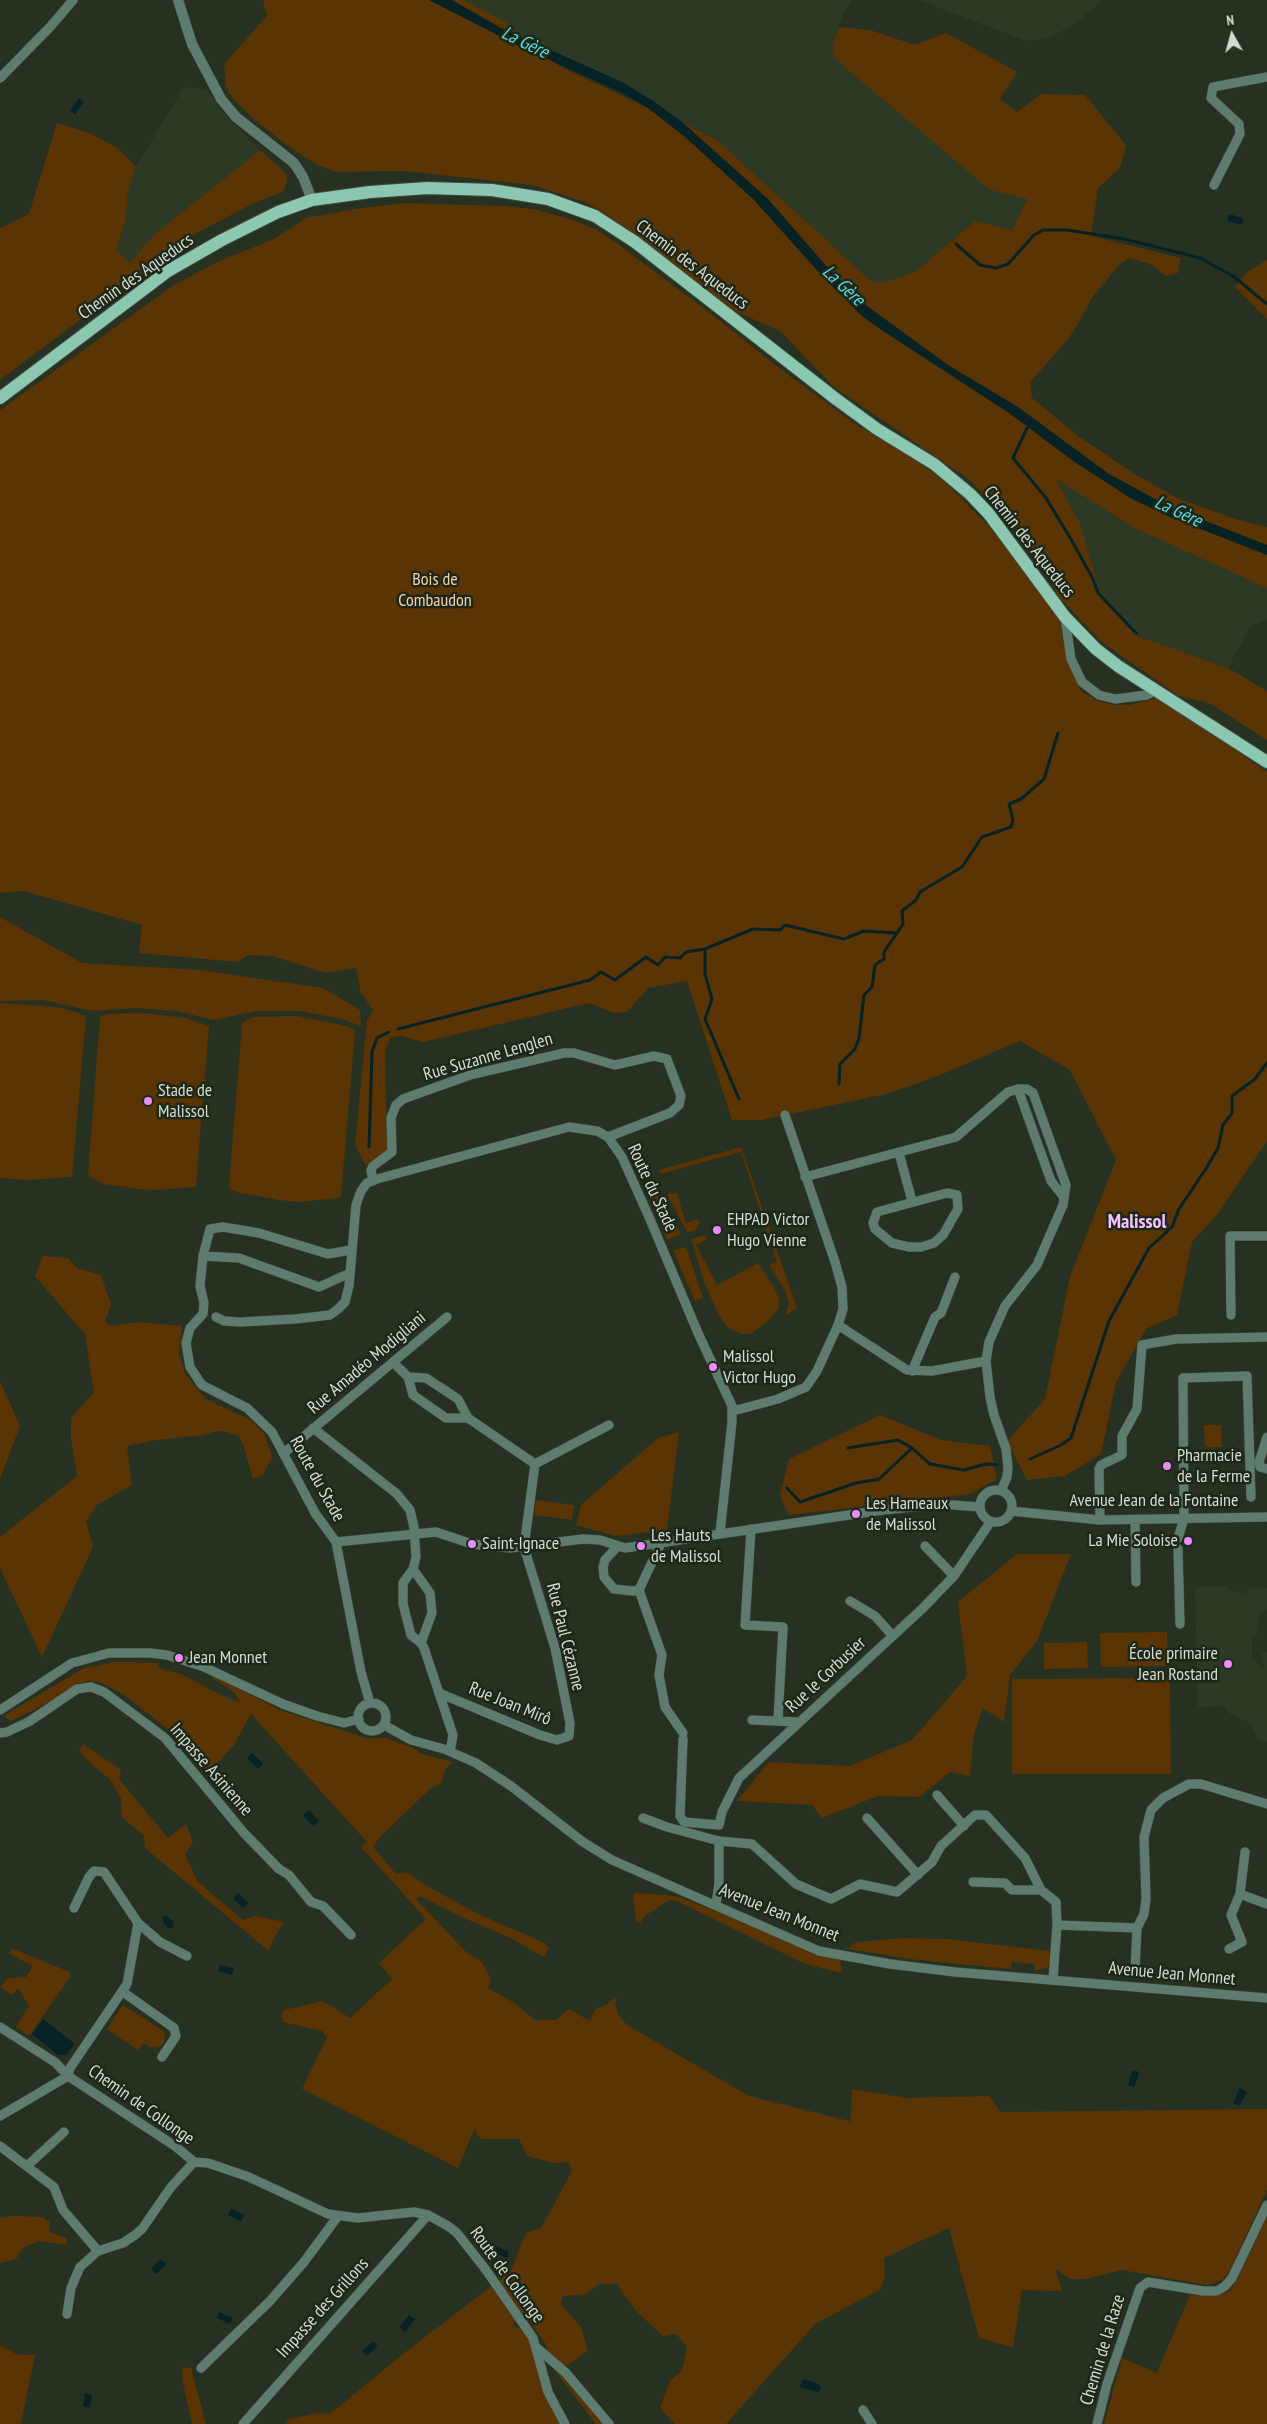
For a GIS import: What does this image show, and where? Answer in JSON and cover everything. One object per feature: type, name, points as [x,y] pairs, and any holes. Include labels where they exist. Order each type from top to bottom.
[{"type":"main road","name":"Chemin des Aqueducs","points":[[0,398],[168,271],[222,240],[278,212],[312,200],[370,192],[427,188],[492,190],[548,199],[595,216],[634,242],[842,404],[877,429],[934,464],[989,514],[1065,617],[1096,649],[1267,762]]},
{"type":"street","points":[[178,0],[192,44],[221,99],[236,117],[294,163],[303,176],[312,200]]},
{"type":"street","points":[[0,78],[51,26],[70,1]]},
{"type":"street","points":[[1214,185],[1240,134],[1239,124],[1211,98],[1213,87],[1267,77]]},
{"type":"street","points":[[1065,617],[1071,659],[1082,682],[1099,695],[1115,698],[1147,695],[1156,690]]},
{"type":"street","name":"Rue Suzanne Lenglen","points":[[373,1181],[371,1170],[373,1166],[392,1152],[391,1118],[396,1105],[403,1099],[470,1075],[564,1053],[574,1053],[615,1065],[654,1056],[667,1059],[681,1096],[679,1106],[670,1113],[608,1137]]},
{"type":"street","points":[[1018,1089],[1051,1182],[1064,1196]]},
{"type":"street","points":[[805,1177],[899,1154],[956,1137],[1008,1092],[1027,1089],[1034,1094],[1066,1185],[1063,1205],[1037,1265],[1005,1306],[989,1342],[986,1361],[994,1415],[1006,1448],[1008,1466],[1007,1477],[1001,1491]]},
{"type":"street","points":[[720,1534],[733,1411],[778,1398],[806,1386],[817,1371],[838,1325],[843,1309],[842,1287],[785,1115]]},
{"type":"street","name":"Route du Stade","points":[[373,1181],[569,1128],[590,1129],[608,1137],[622,1157],[733,1411]]},
{"type":"street","points":[[899,1154],[912,1201]]},
{"type":"street","points":[[216,1317],[240,1322],[330,1315],[345,1302],[350,1273],[356,1205],[361,1191],[373,1181]]},
{"type":"street","points":[[947,1193],[957,1195],[958,1209],[952,1222],[943,1236],[934,1243],[921,1247],[909,1247],[892,1243],[875,1229],[873,1223],[877,1212],[912,1201],[947,1193]]},
{"type":"street","points":[[350,1273],[319,1287],[239,1258],[203,1256],[208,1232],[216,1227],[259,1233],[328,1254],[351,1250]]},
{"type":"street","points":[[1232,1315],[1230,1236],[1264,1236]]},
{"type":"street","name":"Route du Stade","points":[[203,1256],[200,1286],[204,1304],[203,1314],[190,1328],[186,1343],[187,1358],[196,1377],[209,1390],[237,1402],[256,1415],[272,1432],[315,1513],[336,1542],[360,1672],[370,1703]]},
{"type":"street","points":[[912,1371],[936,1317],[941,1313],[955,1278]]},
{"type":"street","name":"Rue Amadéo Modigliani","points":[[284,1453],[447,1317]]},
{"type":"street","points":[[838,1325],[900,1367],[912,1371],[932,1371],[986,1361]]},
{"type":"street","points":[[1100,1520],[1099,1469],[1101,1465],[1122,1455],[1122,1436],[1137,1409],[1139,1358],[1142,1345],[1148,1342],[1176,1339],[1267,1337]]},
{"type":"street","points":[[394,1363],[408,1377],[413,1395],[446,1418],[468,1418]]},
{"type":"street","points":[[1178,1538],[1184,1519],[1183,1378],[1247,1376],[1251,1497]]},
{"type":"street","points":[[408,1377],[426,1378],[431,1381],[458,1400],[468,1418],[535,1464]]},
{"type":"street","points":[[535,1464],[609,1425]]},
{"type":"street","name":"Rue Joan Mirô","points":[[313,1428],[407,1504],[412,1517],[416,1557],[413,1569],[403,1583],[403,1604],[411,1636],[421,1643],[452,1731],[450,1751]]},
{"type":"street","points":[[1267,1437],[1259,1462],[1260,1467],[1267,1469]]},
{"type":"street","points":[[524,1547],[535,1464]]},
{"type":"street","points":[[1001,1491],[1009,1497],[1011,1511],[1001,1521],[991,1521],[985,1517],[980,1508],[981,1501],[987,1493],[1001,1491]]},
{"type":"street","points":[[336,1542],[436,1532],[490,1547],[524,1547],[583,1539],[600,1540],[625,1548],[919,1506],[940,1504],[980,1508]]},
{"type":"street","name":"Avenue Jean de la Fontaine","points":[[1011,1511],[1100,1520],[1267,1517]]},
{"type":"street","points":[[1135,1520],[1136,1582]]},
{"type":"street","name":"Rue le Corbusier","points":[[639,1590],[662,1655],[659,1675],[665,1707],[683,1736],[680,1816],[684,1822],[718,1825],[722,1812],[739,1778],[893,1636],[954,1576],[991,1521]]},
{"type":"street","points":[[751,1529],[745,1625],[783,1627],[778,1720]]},
{"type":"street","points":[[618,1547],[605,1560],[603,1567],[604,1576],[614,1589],[628,1592],[639,1590],[661,1543]]},
{"type":"street","points":[[925,1546],[954,1576]]},
{"type":"street","name":"Rue Paul Cézanne","points":[[524,1547],[555,1648],[570,1724],[569,1736]]},
{"type":"street","points":[[1178,1548],[1180,1624]]},
{"type":"street","points":[[413,1569],[430,1593],[432,1613],[421,1643]]},
{"type":"street","points":[[850,1601],[875,1616],[893,1636]]},
{"type":"street","points":[[0,1710],[77,1661],[109,1653],[150,1653],[167,1655],[204,1667],[283,1704],[318,1716],[344,1723],[359,1719]]},
{"type":"street","name":"Impasse Asinienne","points":[[0,1733],[7,1732],[30,1721],[77,1689],[91,1687],[104,1692],[165,1738],[244,1833],[279,1869],[289,1876],[311,1902],[322,1906],[351,1935]]},
{"type":"street","name":"Rue Joan Mirô","points":[[439,1693],[540,1735],[557,1740],[569,1736]]},
{"type":"street","points":[[370,1703],[378,1704],[384,1709],[386,1717],[384,1725],[378,1730],[370,1730],[363,1726],[359,1719],[359,1712],[370,1703]]},
{"type":"street","points":[[752,1720],[799,1722]]},
{"type":"street","name":"Avenue Jean Monnet","points":[[384,1725],[411,1740],[450,1751],[476,1763],[511,1786],[583,1842],[612,1860],[819,1950],[890,1964],[955,1972],[1267,1998]]},
{"type":"street","points":[[1135,1970],[1137,1928],[1144,1914],[1144,1837],[1151,1810],[1164,1798],[1189,1784],[1201,1784],[1267,1804]]},
{"type":"street","points":[[937,1795],[964,1826]]},
{"type":"street","points":[[643,1818],[666,1827],[719,1841],[747,1843],[755,1846],[775,1867],[796,1884],[826,1899],[835,1898],[860,1884],[897,1892],[932,1862],[941,1846],[975,1815],[986,1816],[1025,1858],[1041,1890],[1056,1902],[1057,1925],[1052,1979]]},
{"type":"street","points":[[867,1818],[918,1875]]},
{"type":"street","points":[[716,1904],[719,1884],[719,1841]]},
{"type":"street","points":[[1228,1948],[1242,1942],[1231,1919],[1240,1894],[1245,1852]]},
{"type":"street","points":[[74,1908],[89,1876],[99,1870],[109,1876],[138,1923],[160,1942],[187,1956]]},
{"type":"street","points":[[973,1882],[1005,1883],[1012,1890],[1041,1890]]},
{"type":"street","points":[[1240,1894],[1267,1904]]},
{"type":"street","points":[[68,2076],[70,2068],[123,1992],[129,1979],[138,1923]]},
{"type":"street","points":[[1057,1925],[1137,1928]]},
{"type":"street","points":[[123,1992],[174,2028],[176,2036],[162,2057]]},
{"type":"street","name":"Chemin de Collonge","points":[[0,2027],[56,2063],[68,2076],[175,2146],[194,2162]]},
{"type":"street","name":"Chemin de Collonge","points":[[0,2116],[68,2076]]},
{"type":"street","points":[[27,2166],[64,2132]]},
{"type":"street","points":[[0,2146],[47,2180],[57,2194],[63,2210],[98,2251]]},
{"type":"street","points":[[67,2314],[71,2288],[76,2273],[86,2260],[98,2251],[123,2243],[142,2229],[171,2187],[194,2162]]},
{"type":"street","name":"Route de Collonge","points":[[194,2162],[208,2163],[241,2174],[316,2210],[338,2216],[358,2218],[414,2212],[428,2215],[448,2226],[466,2244],[529,2330],[537,2348],[548,2392],[565,2424]]},
{"type":"street","name":"Chemin de la Raze","points":[[1097,2424],[1107,2384],[1140,2288],[1148,2282],[1203,2292],[1217,2291],[1225,2286],[1232,2278],[1267,2205]]},
{"type":"street","name":"Impasse des Grillons","points":[[243,2424],[428,2215]]},
{"type":"street","points":[[201,2368],[270,2300],[304,2262],[338,2216]]},
{"type":"street","points":[[537,2348],[566,2373],[609,2424]]},
{"type":"street","points":[[863,2410],[872,2424]]},
{"type":"shaded area","points":[[464,0],[852,0],[844,12],[834,41],[990,190],[1027,199],[1012,230],[975,221],[916,271],[887,282],[872,282],[718,141],[681,121],[622,82],[517,35],[510,24]]},
{"type":"shaded area","points":[[919,0],[1103,0],[1078,21],[1060,32],[1044,39],[1026,41]]},
{"type":"shaded area","points":[[184,87],[208,90],[218,107],[260,150],[156,233],[130,264],[116,252],[125,223],[128,191],[136,167]]},
{"type":"shaded area","points":[[1055,478],[1136,529],[1267,588],[1267,619],[1250,627],[1228,668],[1135,635],[1094,588]]},
{"type":"shaded area","name":"École primaire Jean Rostand","points":[[1195,1587],[1228,1587],[1229,1591],[1234,1590],[1237,1593],[1245,1593],[1250,1587],[1267,1588],[1267,1610],[1262,1610],[1257,1624],[1258,1633],[1252,1639],[1252,1659],[1264,1668],[1262,1653],[1267,1652],[1267,1742],[1258,1739],[1250,1723],[1227,1712],[1226,1706],[1198,1707]]},
{"type":"green space","points":[[263,0],[464,0],[510,24],[517,35],[559,66],[648,108],[660,117],[681,121],[718,141],[872,282],[887,282],[916,271],[975,221],[1012,230],[1027,199],[990,190],[833,57],[834,41],[839,27],[870,30],[915,45],[946,33],[1017,72],[1000,99],[1017,112],[1041,94],[1085,95],[1126,145],[1120,168],[1098,188],[1091,236],[1181,258],[1178,273],[1166,276],[1150,264],[1129,258],[1119,265],[1091,299],[1066,342],[1030,382],[1032,398],[1078,436],[1136,475],[1179,499],[1238,520],[1267,527],[1267,588],[1136,529],[1056,479],[1081,526],[1096,581],[1094,588],[1135,635],[1228,668],[1267,691],[1267,740],[1209,703],[1179,696],[1103,643],[1058,596],[1039,559],[970,480],[835,388],[780,331],[726,307],[609,216],[585,202],[532,185],[404,171],[337,172],[317,165],[285,144],[233,99],[226,87],[224,64],[267,16]]},
{"type":"green space","points":[[57,123],[89,133],[118,148],[136,167],[128,191],[125,223],[116,251],[130,263],[156,233],[260,150],[285,172],[287,181],[283,192],[256,202],[193,235],[0,380],[0,228],[29,214]]},
{"type":"green space","name":"Bois de Combaudon","points":[[404,203],[505,206],[533,209],[570,219],[597,230],[714,316],[783,371],[855,424],[901,450],[940,478],[961,498],[991,529],[1064,625],[1068,659],[1081,691],[1096,700],[1113,705],[1129,705],[1159,698],[1267,772],[1267,1141],[1217,1215],[1192,1242],[1177,1315],[1146,1329],[1116,1382],[1101,1454],[1065,1476],[1027,1480],[1007,1441],[1045,1399],[1070,1277],[1116,1160],[1070,1070],[1020,1041],[938,1076],[886,1094],[762,1120],[732,1120],[687,981],[648,988],[627,1012],[614,1013],[589,1003],[423,1042],[401,1036],[390,1038],[385,1051],[386,1153],[366,1166],[355,1145],[367,1021],[373,1010],[361,993],[356,968],[325,973],[273,956],[249,955],[237,962],[139,953],[142,925],[24,891],[0,893],[0,410],[174,285],[217,262],[274,239],[306,218]]},
{"type":"green space","points":[[1267,260],[1267,319],[1235,287],[1247,272]]},
{"type":"green space","points":[[0,917],[82,963],[200,970],[323,988],[360,1010],[361,1026],[342,1019],[299,1011],[257,1011],[214,1020],[176,1011],[137,1008],[93,1011],[42,1000],[0,1001]]},
{"type":"green space","points":[[0,1003],[56,1007],[76,1012],[86,1017],[72,1177],[27,1180],[0,1178]]},
{"type":"green space","name":"Stade de Malissol","points":[[145,1013],[185,1018],[209,1026],[196,1185],[194,1187],[157,1190],[138,1189],[104,1184],[88,1176],[100,1017],[108,1014]]},
{"type":"green space","points":[[295,1016],[338,1024],[352,1028],[355,1031],[341,1196],[339,1198],[299,1202],[279,1200],[240,1193],[230,1189],[229,1186],[242,1023],[253,1017]]},
{"type":"green space","points":[[741,1147],[797,1308],[785,1316],[789,1303],[785,1291],[769,1265],[777,1262],[741,1152],[660,1174],[659,1170]]},
{"type":"green space","points":[[677,1193],[686,1223],[698,1219],[700,1223],[694,1231],[687,1232],[667,1194]]},
{"type":"green space","points":[[659,1194],[681,1234],[667,1240],[649,1197]]},
{"type":"green space","points":[[705,1235],[707,1239],[696,1245],[717,1285],[758,1263],[774,1287],[779,1299],[779,1308],[765,1324],[750,1334],[741,1334],[727,1327],[718,1314],[704,1281],[691,1239]]},
{"type":"green space","points":[[686,1247],[703,1298],[695,1301],[673,1250]]},
{"type":"green space","points":[[43,1256],[68,1258],[77,1268],[101,1275],[111,1305],[105,1321],[110,1326],[139,1322],[182,1326],[179,1353],[185,1374],[206,1399],[251,1420],[264,1433],[272,1457],[263,1475],[253,1479],[243,1444],[238,1436],[227,1432],[216,1431],[205,1435],[155,1440],[127,1446],[132,1485],[97,1505],[86,1521],[93,1547],[42,1657],[0,1568],[0,1537],[77,1476],[71,1438],[71,1418],[94,1392],[85,1334],[35,1276]]},
{"type":"green space","points":[[0,1381],[20,1426],[0,1479]]},
{"type":"green space","points":[[880,1415],[941,1440],[990,1446],[997,1479],[970,1494],[789,1515],[780,1496],[789,1459]]},
{"type":"green space","points":[[1204,1425],[1221,1425],[1222,1447],[1205,1447]]},
{"type":"green space","points":[[679,1432],[667,1530],[616,1536],[576,1525],[581,1505],[658,1438]]},
{"type":"green space","points":[[536,1500],[574,1505],[572,1520],[534,1515]]},
{"type":"green space","points":[[1017,1554],[1071,1554],[1037,1641],[1010,1675],[1004,1722],[983,1708],[974,1734],[970,1776],[950,1772],[919,1797],[878,1796],[822,1818],[812,1805],[737,1801],[769,1762],[850,1766],[912,1740],[967,1676],[958,1602]]},
{"type":"green space","points":[[1167,1632],[1168,1666],[1101,1667],[1100,1633]]},
{"type":"green space","points":[[1087,1642],[1088,1668],[1044,1669],[1044,1643]]},
{"type":"green space","points":[[117,1662],[159,1663],[158,1668],[181,1674],[223,1696],[240,1702],[234,1692],[212,1678],[214,1676],[280,1710],[366,1738],[387,1738],[418,1750],[419,1753],[453,1762],[445,1770],[441,1784],[431,1788],[379,1838],[373,1847],[396,1874],[406,1872],[476,1913],[545,1943],[549,1949],[543,1957],[511,1938],[466,1919],[420,1896],[416,1899],[467,1953],[482,1962],[491,1980],[488,1988],[516,2004],[535,2020],[556,2020],[569,2009],[590,2021],[595,2009],[604,2006],[617,1997],[615,2004],[618,2014],[627,2025],[749,2096],[849,2121],[850,2129],[852,2089],[907,2098],[989,2096],[1001,2112],[1267,2109],[1267,2190],[1229,2272],[1222,2280],[1207,2285],[1122,2270],[1085,2279],[1071,2279],[1055,2269],[1062,2291],[1022,2290],[1013,2347],[979,2338],[949,2228],[884,2258],[885,2275],[881,2289],[815,2324],[726,2424],[675,2424],[660,2408],[670,2381],[682,2370],[687,2347],[676,2334],[663,2336],[636,2311],[617,2284],[600,2284],[586,2294],[563,2296],[561,2304],[581,2327],[588,2351],[568,2365],[556,2365],[604,2424],[596,2424],[546,2359],[547,2346],[526,2315],[517,2318],[512,2326],[524,2329],[529,2339],[561,2424],[286,2424],[289,2419],[319,2413],[330,2414],[403,2354],[511,2271],[526,2233],[542,2227],[572,2171],[569,2162],[554,2163],[527,2156],[519,2139],[483,2139],[477,2136],[475,2128],[458,2168],[302,2089],[327,2037],[322,2031],[283,2022],[281,2015],[284,2010],[323,2001],[350,2018],[392,1979],[379,1963],[426,1919],[361,1847],[367,1842],[251,1714],[234,1745],[208,1773],[168,1729],[123,1694],[99,1682],[89,1681],[77,1684],[52,1701],[11,1721],[6,1718],[5,1715],[84,1668]]},
{"type":"green space","points":[[1170,1678],[1171,1774],[1012,1774],[1012,1679]]},
{"type":"green space","points":[[83,1744],[121,1770],[119,1779],[168,1838],[186,1824],[193,1842],[185,1854],[197,1881],[243,1920],[255,1916],[284,1922],[269,1951],[145,1848],[144,1836],[122,1817],[121,1798],[110,1779],[92,1765],[79,1751]]},
{"type":"green space","points":[[633,1894],[676,1896],[721,1913],[793,1945],[840,1959],[842,1973],[805,1964],[677,1901],[669,1900],[645,1916],[640,1923],[636,1921]]},
{"type":"green space","points":[[903,1938],[948,1939],[1050,1951],[1049,1964],[1047,1968],[1035,1971],[1035,1964],[1012,1962],[1011,1969],[918,1960],[847,1949],[856,1942]]},
{"type":"green space","points":[[13,1949],[70,1972],[70,1977],[29,2036],[16,2027],[29,2006],[18,1988],[12,1995],[0,1987],[9,1978],[26,1977],[33,1966],[8,1953]]},
{"type":"green space","points":[[123,2005],[165,2032],[164,2044],[151,2048],[143,2043],[138,2050],[107,2029]]},
{"type":"green space","points":[[13,2216],[43,2217],[50,2223],[49,2232],[67,2238],[67,2245],[39,2241],[23,2248],[16,2259],[0,2263],[0,2218]]},
{"type":"green space","points":[[1267,2217],[1267,2424],[1104,2424],[1122,2358],[1157,2373],[1190,2295],[1220,2295],[1230,2290],[1238,2279]]},
{"type":"green space","points":[[0,2345],[16,2354],[35,2355],[21,2424],[0,2424]]},
{"type":"green space","points":[[182,2367],[191,2368],[206,2424],[192,2424],[183,2383]]},
{"type":"water","name":"La Gère","points":[[429,0],[452,0],[501,28],[622,82],[650,99],[681,121],[768,199],[828,268],[867,306],[948,365],[1018,407],[1109,474],[1170,507],[1267,545],[1267,555],[1170,517],[1132,499],[1076,463],[1009,413],[880,329],[862,316],[823,277],[754,200],[685,137],[648,108],[622,93],[517,45]]},
{"type":"water","points":[[79,98],[84,102],[75,114],[70,110]]},
{"type":"water","points":[[1229,214],[1243,218],[1242,225],[1227,221]]},
{"type":"water","points":[[252,1753],[263,1763],[258,1769],[247,1758]]},
{"type":"water","points":[[309,1810],[319,1821],[313,1826],[303,1815]]},
{"type":"water","points":[[238,1893],[248,1903],[243,1908],[233,1898]]},
{"type":"water","points":[[167,1916],[174,1922],[172,1928],[168,1928],[163,1922],[163,1917]]},
{"type":"water","points":[[220,1965],[234,1968],[232,1975],[218,1971]]},
{"type":"water","points":[[43,2019],[75,2044],[66,2055],[58,2055],[32,2034]]},
{"type":"water","points":[[1136,2070],[1139,2074],[1134,2087],[1128,2085],[1132,2071]]},
{"type":"water","points":[[1240,2088],[1247,2092],[1240,2105],[1237,2105],[1233,2103]]},
{"type":"water","points":[[231,2209],[244,2215],[241,2222],[228,2215]]},
{"type":"water","points":[[496,2246],[509,2252],[507,2258],[493,2252]]},
{"type":"water","points":[[160,2259],[166,2264],[157,2274],[151,2269]]},
{"type":"water","points":[[219,2312],[233,2318],[230,2324],[217,2318]]},
{"type":"water","points":[[409,2315],[415,2319],[405,2332],[399,2327]]},
{"type":"water","points":[[372,2342],[376,2343],[377,2347],[367,2356],[362,2351]]},
{"type":"water","points":[[803,2379],[819,2384],[821,2389],[817,2392],[800,2387]]},
{"type":"water","points":[[85,2393],[92,2395],[90,2408],[83,2406]]},
{"type":"waterway","points":[[956,244],[980,265],[996,268],[1008,264],[1034,235],[1043,230],[1067,230],[1124,239],[1200,258],[1233,276],[1267,304]]},
{"type":"waterway","points":[[1029,424],[1013,458],[1046,498],[1093,579],[1098,593],[1136,633]]},
{"type":"waterway","points":[[839,1084],[840,1064],[855,1049],[859,1038],[864,995],[872,987],[875,965],[884,959],[884,952],[903,924],[902,911],[916,900],[920,892],[962,867],[982,837],[1011,827],[1013,820],[1009,804],[1021,799],[1044,779],[1058,733]]},
{"type":"waterway","points":[[398,1029],[590,980],[601,972],[615,980],[646,957],[658,965],[665,957],[680,958],[686,952],[705,949],[753,929],[780,930],[785,925],[844,939],[864,931],[896,933]]},
{"type":"waterway","points":[[705,949],[705,974],[712,999],[705,1019],[739,1099]]},
{"type":"waterway","points":[[369,1147],[372,1052],[377,1038],[389,1032]]},
{"type":"waterway","points":[[1030,1459],[1061,1445],[1071,1438],[1109,1321],[1149,1248],[1172,1227],[1179,1209],[1218,1148],[1223,1125],[1232,1113],[1232,1096],[1255,1079],[1267,1063]]},
{"type":"waterway","points":[[848,1448],[898,1440],[912,1448]]},
{"type":"waterway","points":[[787,1488],[800,1502],[856,1483],[879,1479],[912,1448],[930,1464],[964,1470],[986,1464],[997,1465]]},
{"type":"place","name":"Stade de Malissol","points":[[148,1101]]},
{"type":"place","name":"EHPAD Victor Hugo Vienne","points":[[717,1230]]},
{"type":"place","name":"Malissol Victor Hugo","points":[[713,1367]]},
{"type":"place","name":"Pharmacie de la Ferme","points":[[1167,1466]]},
{"type":"place","name":"Les Hameaux de Malissol","points":[[856,1514]]},
{"type":"place","name":"La Mie Soloise","points":[[1188,1541]]},
{"type":"place","name":"Saint-Ignace","points":[[472,1544]]},
{"type":"place","name":"Les Hauts de Malissol","points":[[641,1546]]},
{"type":"place","name":"Jean Monnet","points":[[179,1658]]},
{"type":"place","name":"École primaire Jean Rostand","points":[[1228,1664]]},
{"type":"district","name":"Malissol","points":[[1137,1222]]}]
